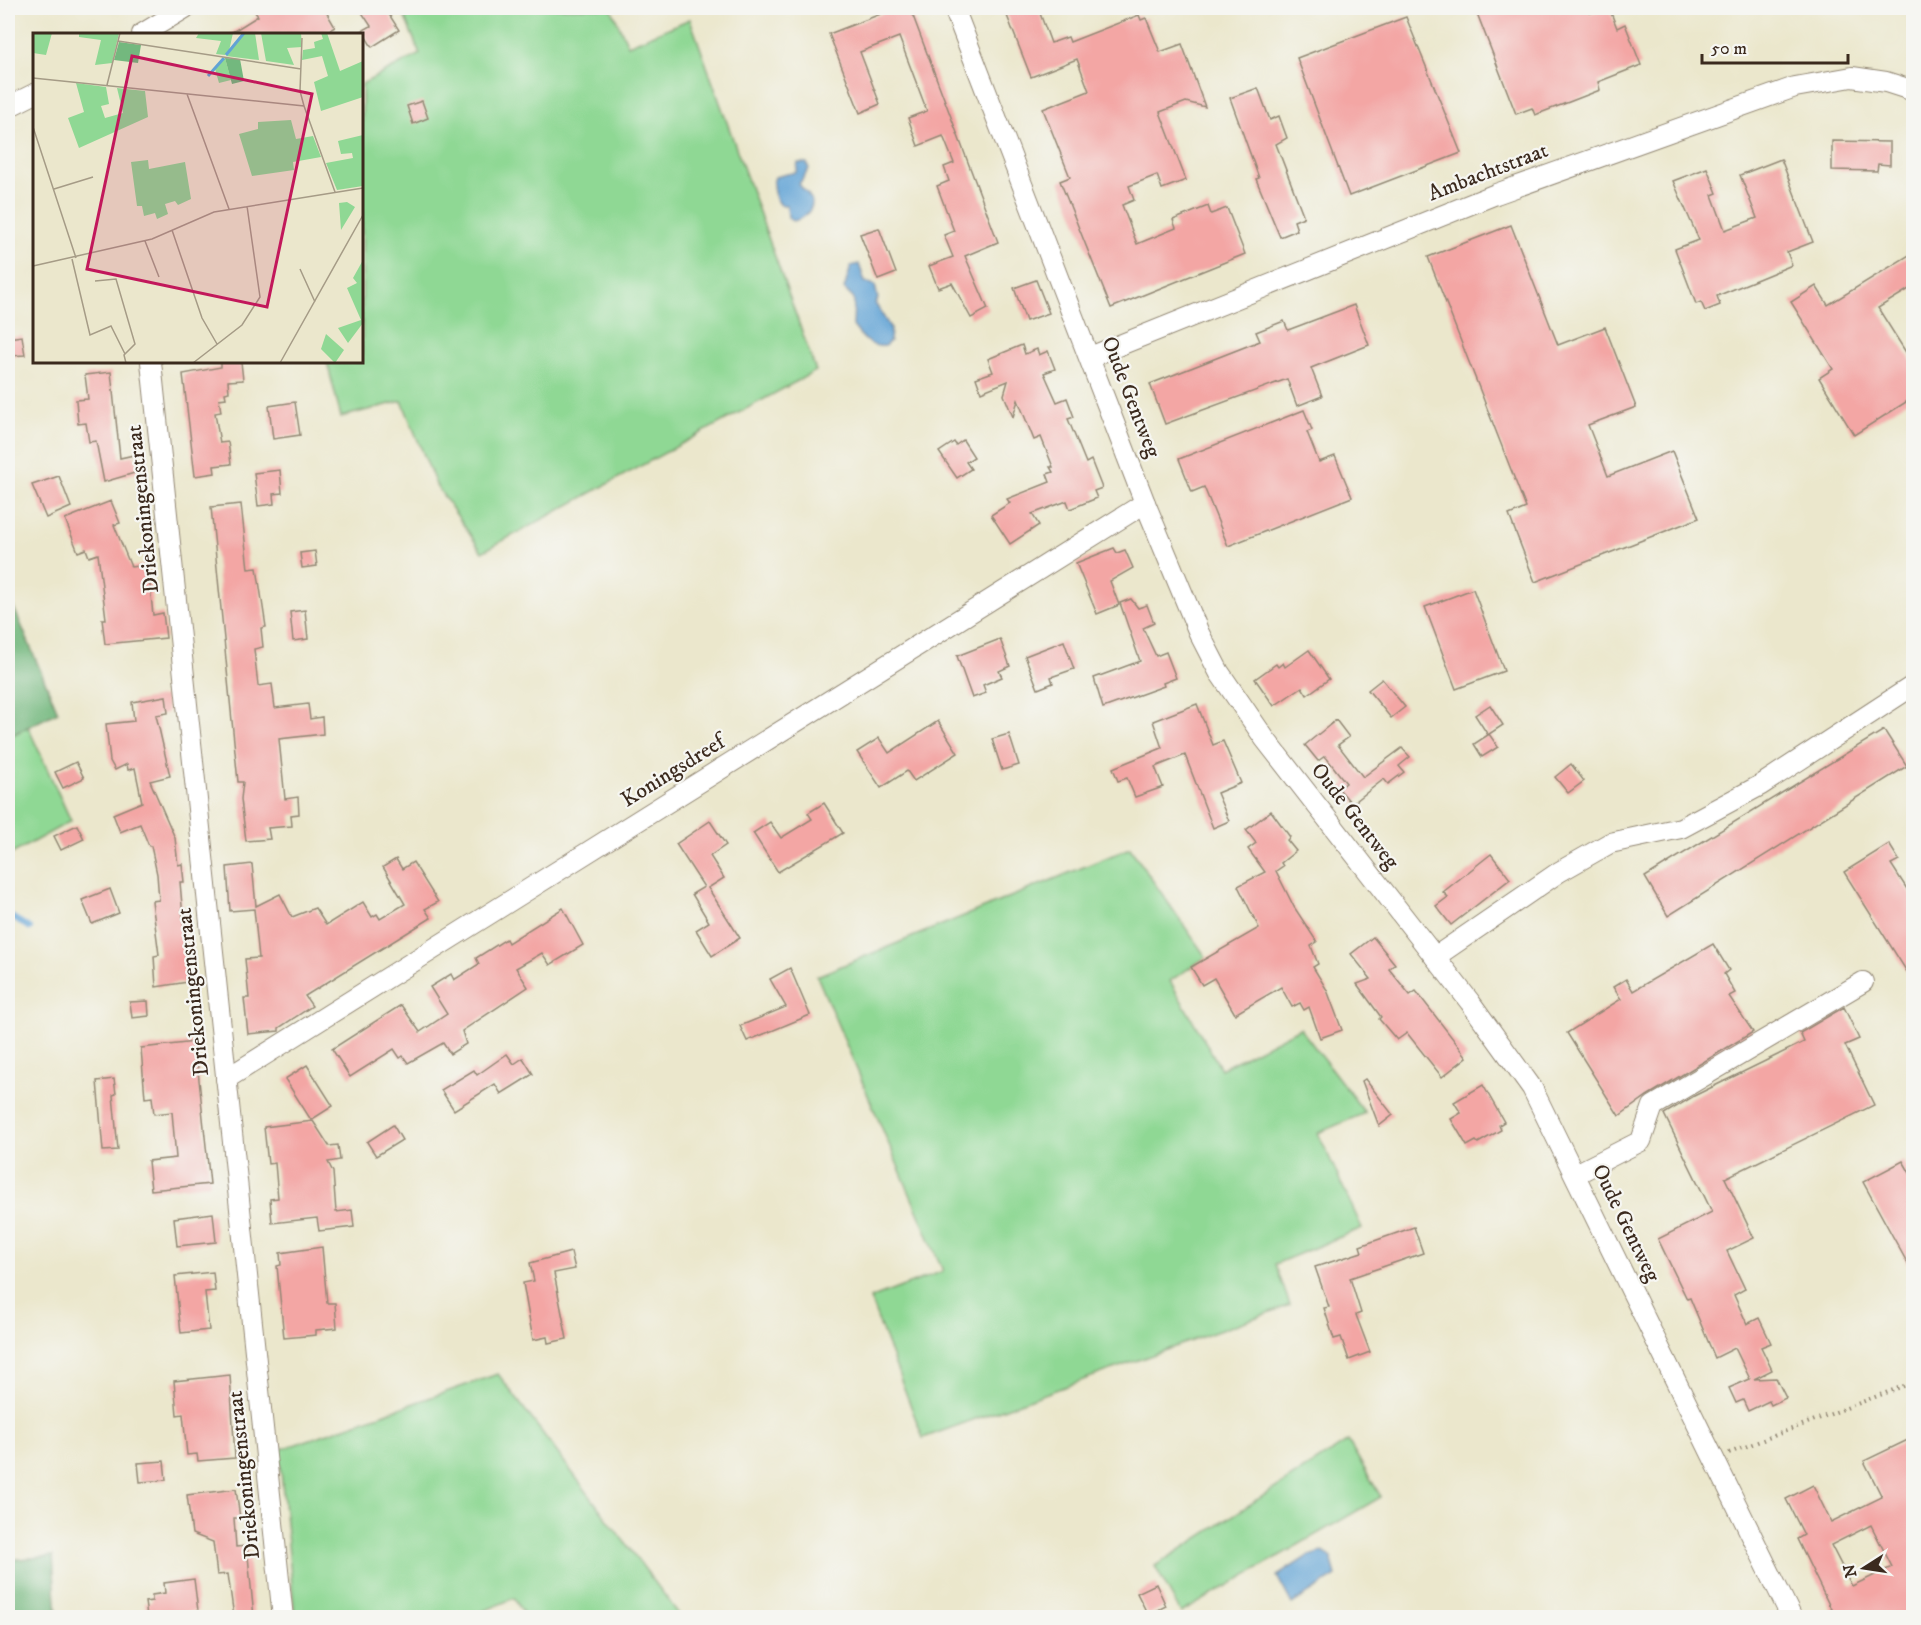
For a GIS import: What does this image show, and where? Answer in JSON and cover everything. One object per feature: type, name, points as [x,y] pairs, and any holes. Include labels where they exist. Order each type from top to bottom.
[{"type":"street","points":[[144,33],[185,8]]},
{"type":"street","name":"Oude Gentweg","points":[[954,8],[1145,503],[1199,633],[1219,672],[1265,739],[1435,957],[1532,1088],[1716,1458],[1791,1617]]},
{"type":"street","name":"Ambachtstraat","points":[[1090,357],[1496,194],[1795,87],[1852,77],[1886,82],[1914,91]]},
{"type":"street","points":[[8,107],[33,94]]},
{"type":"street","name":"Driekoningenstraat","points":[[152,363],[283,1617]]},
{"type":"street","name":"Koningsdreef","points":[[226,1079],[1145,503]]},
{"type":"street","points":[[1435,957],[1559,872],[1610,843],[1681,828],[1761,785],[1914,685]]},
{"type":"street","points":[[1576,1174],[1641,1141],[1653,1106],[1863,982]]},
{"type":"path","points":[[1716,1458],[1914,1382]]},
{"type":"green space","points":[[401,8],[611,8],[628,45],[690,19],[816,371],[482,552],[436,485],[402,401],[341,417],[327,363],[363,363],[363,83],[420,54]]},
{"type":"green space","points":[[14,608],[58,712],[8,737],[8,611]]},
{"type":"green space","points":[[28,727],[71,821],[8,856],[8,737]]},
{"type":"green space","points":[[1130,848],[1206,957],[1170,981],[1221,1069],[1300,1028],[1365,1113],[1318,1133],[1362,1228],[1275,1264],[1290,1305],[923,1438],[870,1299],[943,1271],[817,976]]},
{"type":"green space","points":[[498,1374],[681,1617],[525,1617],[514,1598],[470,1617],[295,1617],[279,1450]]},
{"type":"green space","points":[[1348,1441],[1381,1497],[1181,1613],[1155,1566]]},
{"type":"green space","points":[[53,1556],[57,1617],[8,1617],[8,1560]]},
{"type":"water","points":[[798,163],[807,163],[809,169],[799,184],[809,196],[812,204],[805,215],[793,221],[788,218],[787,205],[781,205],[777,199],[773,184],[775,177],[796,172]]},
{"type":"water","points":[[859,264],[865,282],[875,285],[878,299],[875,303],[891,329],[890,341],[885,346],[871,344],[853,326],[854,299],[844,289],[851,266]]},
{"type":"water","points":[[1323,1552],[1331,1558],[1336,1576],[1292,1604],[1277,1576],[1308,1556]]},
{"type":"building","points":[[252,8],[324,8],[335,27],[325,33],[231,33],[258,16]]},
{"type":"building","points":[[359,8],[385,8],[399,30],[372,47],[362,31],[371,26]]},
{"type":"building","points":[[896,8],[910,8],[998,242],[965,256],[988,309],[971,318],[952,283],[938,288],[929,266],[953,257],[944,235],[954,231],[937,186],[949,181],[944,167],[954,163],[943,136],[918,146],[908,118],[927,111],[899,37],[860,52],[880,104],[860,113],[829,34]]},
{"type":"building","points":[[1004,8],[1038,8],[1051,43],[1068,37],[1070,42],[1139,15],[1141,20],[1146,18],[1160,52],[1182,44],[1205,107],[1186,102],[1160,112],[1186,180],[1162,189],[1157,175],[1129,186],[1134,200],[1122,205],[1137,244],[1176,228],[1173,220],[1208,206],[1211,214],[1227,208],[1245,254],[1111,308],[1060,181],[1070,177],[1043,109],[1089,91],[1077,59],[1031,77]]},
{"type":"building","points":[[1475,8],[1588,8],[1590,13],[1609,8],[1617,28],[1625,24],[1641,65],[1598,82],[1600,90],[1535,115],[1532,108],[1516,114]]},
{"type":"building","points":[[1406,17],[1461,153],[1349,196],[1297,58]]},
{"type":"building","points":[[1258,88],[1270,120],[1279,116],[1287,138],[1276,144],[1304,217],[1294,221],[1297,230],[1280,237],[1256,179],[1259,178],[1230,98]]},
{"type":"building","points":[[422,101],[428,118],[413,124],[407,106]]},
{"type":"building","points":[[1832,141],[1890,142],[1890,165],[1878,164],[1877,171],[1832,170]]},
{"type":"building","points":[[1781,159],[1813,242],[1787,252],[1792,265],[1717,296],[1720,305],[1705,311],[1701,302],[1696,304],[1675,249],[1699,240],[1673,181],[1707,168],[1717,193],[1712,195],[1725,230],[1757,218],[1740,175]]},
{"type":"building","points":[[1511,225],[1558,345],[1605,327],[1636,407],[1588,425],[1608,476],[1672,451],[1699,518],[1535,582],[1509,515],[1526,508],[1428,257]]},
{"type":"building","points":[[879,228],[896,273],[878,280],[860,234]]},
{"type":"building","points":[[1914,252],[1914,286],[1878,308],[1914,365],[1914,397],[1854,435],[1819,378],[1833,369],[1791,302],[1816,286],[1828,305]]},
{"type":"building","points":[[1036,280],[1049,313],[1026,321],[1014,288]]},
{"type":"building","points":[[1354,305],[1369,345],[1311,368],[1322,396],[1297,406],[1287,379],[1165,424],[1150,384],[1260,341],[1256,332],[1284,321],[1288,330]]},
{"type":"building","points":[[22,336],[25,355],[8,356],[8,338]]},
{"type":"building","points":[[1022,345],[1025,354],[1037,349],[1039,355],[1048,351],[1055,369],[1044,373],[1057,402],[1067,398],[1074,417],[1068,419],[1086,463],[1091,460],[1102,488],[1094,491],[1097,498],[1070,509],[1067,501],[1032,514],[1039,525],[1010,544],[991,515],[1010,503],[1007,499],[1050,482],[1047,474],[1053,472],[1050,467],[1053,467],[1041,437],[1034,440],[1018,400],[1013,417],[1004,395],[1008,381],[981,392],[976,378],[993,372],[988,359]]},
{"type":"building","points":[[221,363],[241,363],[243,380],[228,381],[229,392],[225,393],[226,398],[219,399],[221,412],[215,413],[220,443],[228,442],[231,464],[214,466],[215,473],[195,476],[183,374],[221,367]]},
{"type":"building","points":[[111,372],[120,458],[134,455],[138,472],[104,482],[96,441],[89,442],[86,423],[78,424],[76,400],[88,399],[85,375]]},
{"type":"building","points":[[295,402],[300,435],[273,439],[269,406]]},
{"type":"building","points":[[1304,410],[1312,430],[1307,432],[1319,462],[1335,456],[1352,497],[1228,546],[1204,487],[1192,492],[1179,459]]},
{"type":"building","points":[[963,440],[974,457],[966,462],[971,469],[957,478],[939,452],[954,442],[956,445]]},
{"type":"building","points":[[280,470],[282,493],[273,494],[274,504],[258,506],[254,473]]},
{"type":"building","points":[[59,476],[71,507],[46,518],[32,485]]},
{"type":"building","points":[[111,501],[120,523],[114,525],[131,567],[148,565],[153,615],[163,613],[166,638],[105,644],[102,619],[106,619],[98,554],[89,557],[86,549],[78,552],[65,519]]},
{"type":"building","points":[[241,504],[248,569],[257,568],[266,627],[261,628],[263,647],[254,649],[258,686],[272,684],[275,708],[308,704],[310,719],[322,717],[323,734],[279,739],[285,799],[298,797],[299,814],[291,815],[292,826],[268,828],[270,839],[246,841],[241,799],[243,782],[238,782],[211,507]]},
{"type":"building","points":[[1114,548],[1117,553],[1125,550],[1133,568],[1110,581],[1119,605],[1097,614],[1076,563]]},
{"type":"building","points":[[315,551],[317,566],[302,568],[300,553]]},
{"type":"building","points":[[1473,589],[1504,671],[1456,689],[1425,607]]},
{"type":"building","points":[[1131,599],[1138,608],[1147,605],[1154,623],[1143,628],[1156,656],[1166,652],[1176,678],[1163,683],[1164,686],[1103,708],[1094,678],[1140,661],[1120,603]]},
{"type":"building","points":[[305,610],[308,639],[293,641],[290,612]]},
{"type":"building","points":[[1000,639],[1010,666],[999,671],[1002,677],[983,685],[986,693],[972,698],[957,656]]},
{"type":"building","points":[[1064,641],[1074,669],[1051,677],[1053,683],[1038,689],[1025,656]]},
{"type":"building","points":[[1309,650],[1329,679],[1307,695],[1302,687],[1274,706],[1255,679],[1276,664],[1278,667],[1283,663],[1285,667]]},
{"type":"building","points":[[1382,679],[1405,707],[1391,718],[1368,690]]},
{"type":"building","points":[[166,696],[168,713],[156,715],[170,776],[150,781],[175,838],[178,865],[182,864],[184,882],[180,882],[186,953],[191,952],[194,981],[156,987],[154,956],[159,955],[152,901],[159,900],[157,874],[151,846],[140,824],[120,832],[113,814],[142,802],[135,768],[128,770],[127,764],[115,770],[110,761],[106,724],[134,721],[132,702]]},
{"type":"building","points":[[1197,704],[1213,745],[1223,741],[1241,783],[1217,793],[1229,821],[1213,828],[1185,755],[1155,767],[1163,787],[1135,797],[1127,778],[1118,781],[1113,768],[1162,748],[1153,721]]},
{"type":"building","points":[[1490,705],[1503,725],[1489,734],[1498,747],[1482,757],[1474,744],[1488,735],[1475,715]]},
{"type":"building","points":[[1336,720],[1349,737],[1338,745],[1363,777],[1402,748],[1410,757],[1399,766],[1404,772],[1388,784],[1384,779],[1352,804],[1339,789],[1346,783],[1325,756],[1318,761],[1305,745]]},
{"type":"building","points":[[938,721],[958,753],[914,781],[907,771],[881,788],[857,752],[879,738],[889,753]]},
{"type":"building","points":[[1884,730],[1907,766],[1668,916],[1645,877]]},
{"type":"building","points":[[1009,734],[1019,765],[1002,770],[992,739]]},
{"type":"building","points":[[76,762],[84,778],[63,788],[55,772]]},
{"type":"building","points":[[1571,764],[1584,781],[1568,793],[1555,777]]},
{"type":"building","points":[[824,803],[843,833],[778,872],[753,833],[770,822],[781,838],[812,819],[808,813]]},
{"type":"building","points":[[1271,811],[1290,837],[1287,840],[1296,851],[1281,863],[1283,866],[1276,871],[1294,907],[1317,942],[1311,946],[1318,964],[1313,967],[1327,990],[1342,1030],[1320,1038],[1309,1007],[1304,1010],[1300,1003],[1292,1007],[1281,987],[1235,1014],[1214,978],[1202,985],[1191,967],[1259,928],[1238,886],[1265,872],[1248,849],[1256,843],[1246,830]]},
{"type":"building","points":[[710,821],[726,845],[710,856],[724,878],[708,888],[740,938],[712,956],[696,930],[709,922],[692,894],[704,887],[676,844]]},
{"type":"building","points":[[77,825],[84,839],[61,850],[54,836]]},
{"type":"building","points":[[1889,844],[1899,860],[1891,864],[1914,900],[1914,983],[1844,872]]},
{"type":"building","points":[[1491,854],[1510,879],[1451,925],[1436,906],[1448,897],[1443,892]]},
{"type":"building","points":[[396,859],[402,869],[413,862],[438,902],[425,909],[431,918],[305,996],[312,1006],[279,1028],[279,1031],[248,1034],[244,998],[249,998],[245,959],[259,958],[254,909],[230,911],[227,867],[252,864],[256,906],[280,894],[292,917],[315,908],[326,925],[363,902],[372,917],[377,914],[380,919],[405,904],[383,867]]},
{"type":"building","points":[[110,889],[119,913],[92,924],[82,900]]},
{"type":"building","points":[[563,908],[583,945],[550,965],[542,953],[516,968],[528,987],[462,1031],[466,1044],[450,1054],[443,1043],[408,1063],[403,1056],[400,1058],[394,1049],[350,1077],[332,1049],[401,1005],[420,1032],[447,1014],[430,987],[451,974],[454,980],[479,964],[476,958],[506,939],[508,943]]},
{"type":"building","points":[[1373,937],[1395,964],[1389,969],[1410,995],[1416,991],[1467,1057],[1442,1077],[1407,1033],[1397,1040],[1379,1019],[1381,1017],[1357,984],[1371,979],[1351,954]]},
{"type":"building","points":[[1713,944],[1729,970],[1724,974],[1735,993],[1729,996],[1753,1032],[1647,1096],[1619,1116],[1567,1033],[1621,999],[1613,987],[1626,979],[1633,991]]},
{"type":"building","points":[[790,968],[810,1015],[747,1041],[740,1026],[786,1007],[770,979]]},
{"type":"building","points":[[148,1001],[149,1016],[132,1018],[130,1002]]},
{"type":"building","points":[[1844,1007],[1859,1039],[1845,1045],[1874,1105],[1725,1178],[1754,1238],[1727,1251],[1745,1289],[1734,1295],[1747,1324],[1759,1318],[1771,1343],[1761,1347],[1772,1370],[1754,1379],[1776,1378],[1786,1398],[1771,1405],[1769,1401],[1748,1411],[1743,1400],[1736,1403],[1729,1388],[1750,1379],[1735,1348],[1715,1358],[1690,1298],[1687,1299],[1658,1239],[1712,1212],[1664,1114],[1694,1096],[1804,1042],[1800,1033]]},
{"type":"building","points":[[195,1042],[210,1184],[151,1190],[148,1161],[176,1158],[172,1112],[154,1114],[152,1097],[145,1098],[141,1048]]},
{"type":"building","points":[[507,1054],[514,1064],[523,1058],[533,1074],[501,1094],[495,1084],[454,1110],[441,1090],[474,1070],[477,1075]]},
{"type":"building","points":[[307,1065],[333,1106],[311,1120],[285,1079]]},
{"type":"building","points":[[114,1079],[116,1094],[113,1095],[118,1150],[103,1151],[97,1081]]},
{"type":"building","points":[[1365,1079],[1393,1115],[1379,1126],[1362,1081]]},
{"type":"building","points":[[1483,1085],[1504,1122],[1499,1125],[1501,1130],[1478,1143],[1476,1141],[1467,1146],[1451,1119],[1461,1113],[1454,1102]]},
{"type":"building","points":[[313,1121],[329,1146],[338,1145],[340,1160],[328,1162],[333,1172],[336,1212],[352,1210],[354,1227],[319,1231],[317,1218],[272,1223],[270,1199],[278,1198],[275,1163],[268,1164],[264,1127]]},
{"type":"building","points":[[393,1125],[402,1140],[376,1156],[367,1142]]},
{"type":"building","points":[[1903,1161],[1914,1180],[1914,1275],[1863,1182]]},
{"type":"building","points":[[213,1213],[216,1242],[177,1246],[174,1218]]},
{"type":"building","points":[[1414,1227],[1423,1253],[1350,1278],[1361,1313],[1356,1315],[1370,1352],[1349,1360],[1341,1337],[1334,1339],[1324,1308],[1329,1307],[1315,1267],[1362,1252],[1360,1246]]},
{"type":"building","points":[[322,1247],[327,1303],[335,1303],[337,1328],[316,1330],[316,1335],[284,1338],[277,1266],[281,1265],[280,1253]]},
{"type":"building","points":[[571,1252],[575,1269],[554,1273],[567,1339],[548,1343],[547,1337],[533,1340],[523,1283],[534,1281],[530,1263]]},
{"type":"building","points":[[213,1272],[215,1291],[205,1292],[209,1330],[181,1333],[175,1276]]},
{"type":"building","points":[[230,1375],[235,1458],[198,1461],[197,1454],[187,1455],[183,1414],[177,1415],[174,1381]]},
{"type":"building","points":[[1914,1437],[1914,1617],[1835,1617],[1797,1539],[1804,1535],[1786,1499],[1813,1485],[1831,1522],[1882,1497],[1864,1461]],"holes":[[[1871,1525],[1892,1567],[1852,1586],[1831,1545]]]},
{"type":"building","points":[[164,1461],[166,1480],[140,1482],[138,1463]]},
{"type":"building","points":[[236,1489],[240,1518],[234,1518],[236,1547],[247,1546],[254,1617],[234,1617],[228,1574],[217,1575],[213,1542],[192,1534],[187,1495]]},
{"type":"building","points":[[194,1579],[198,1611],[147,1616],[145,1602],[152,1601],[152,1595],[165,1593],[164,1583]]},
{"type":"building","points":[[1156,1584],[1166,1606],[1148,1615],[1137,1593]]},
{"type":"waterway","points":[[8,915],[30,928]]}]
